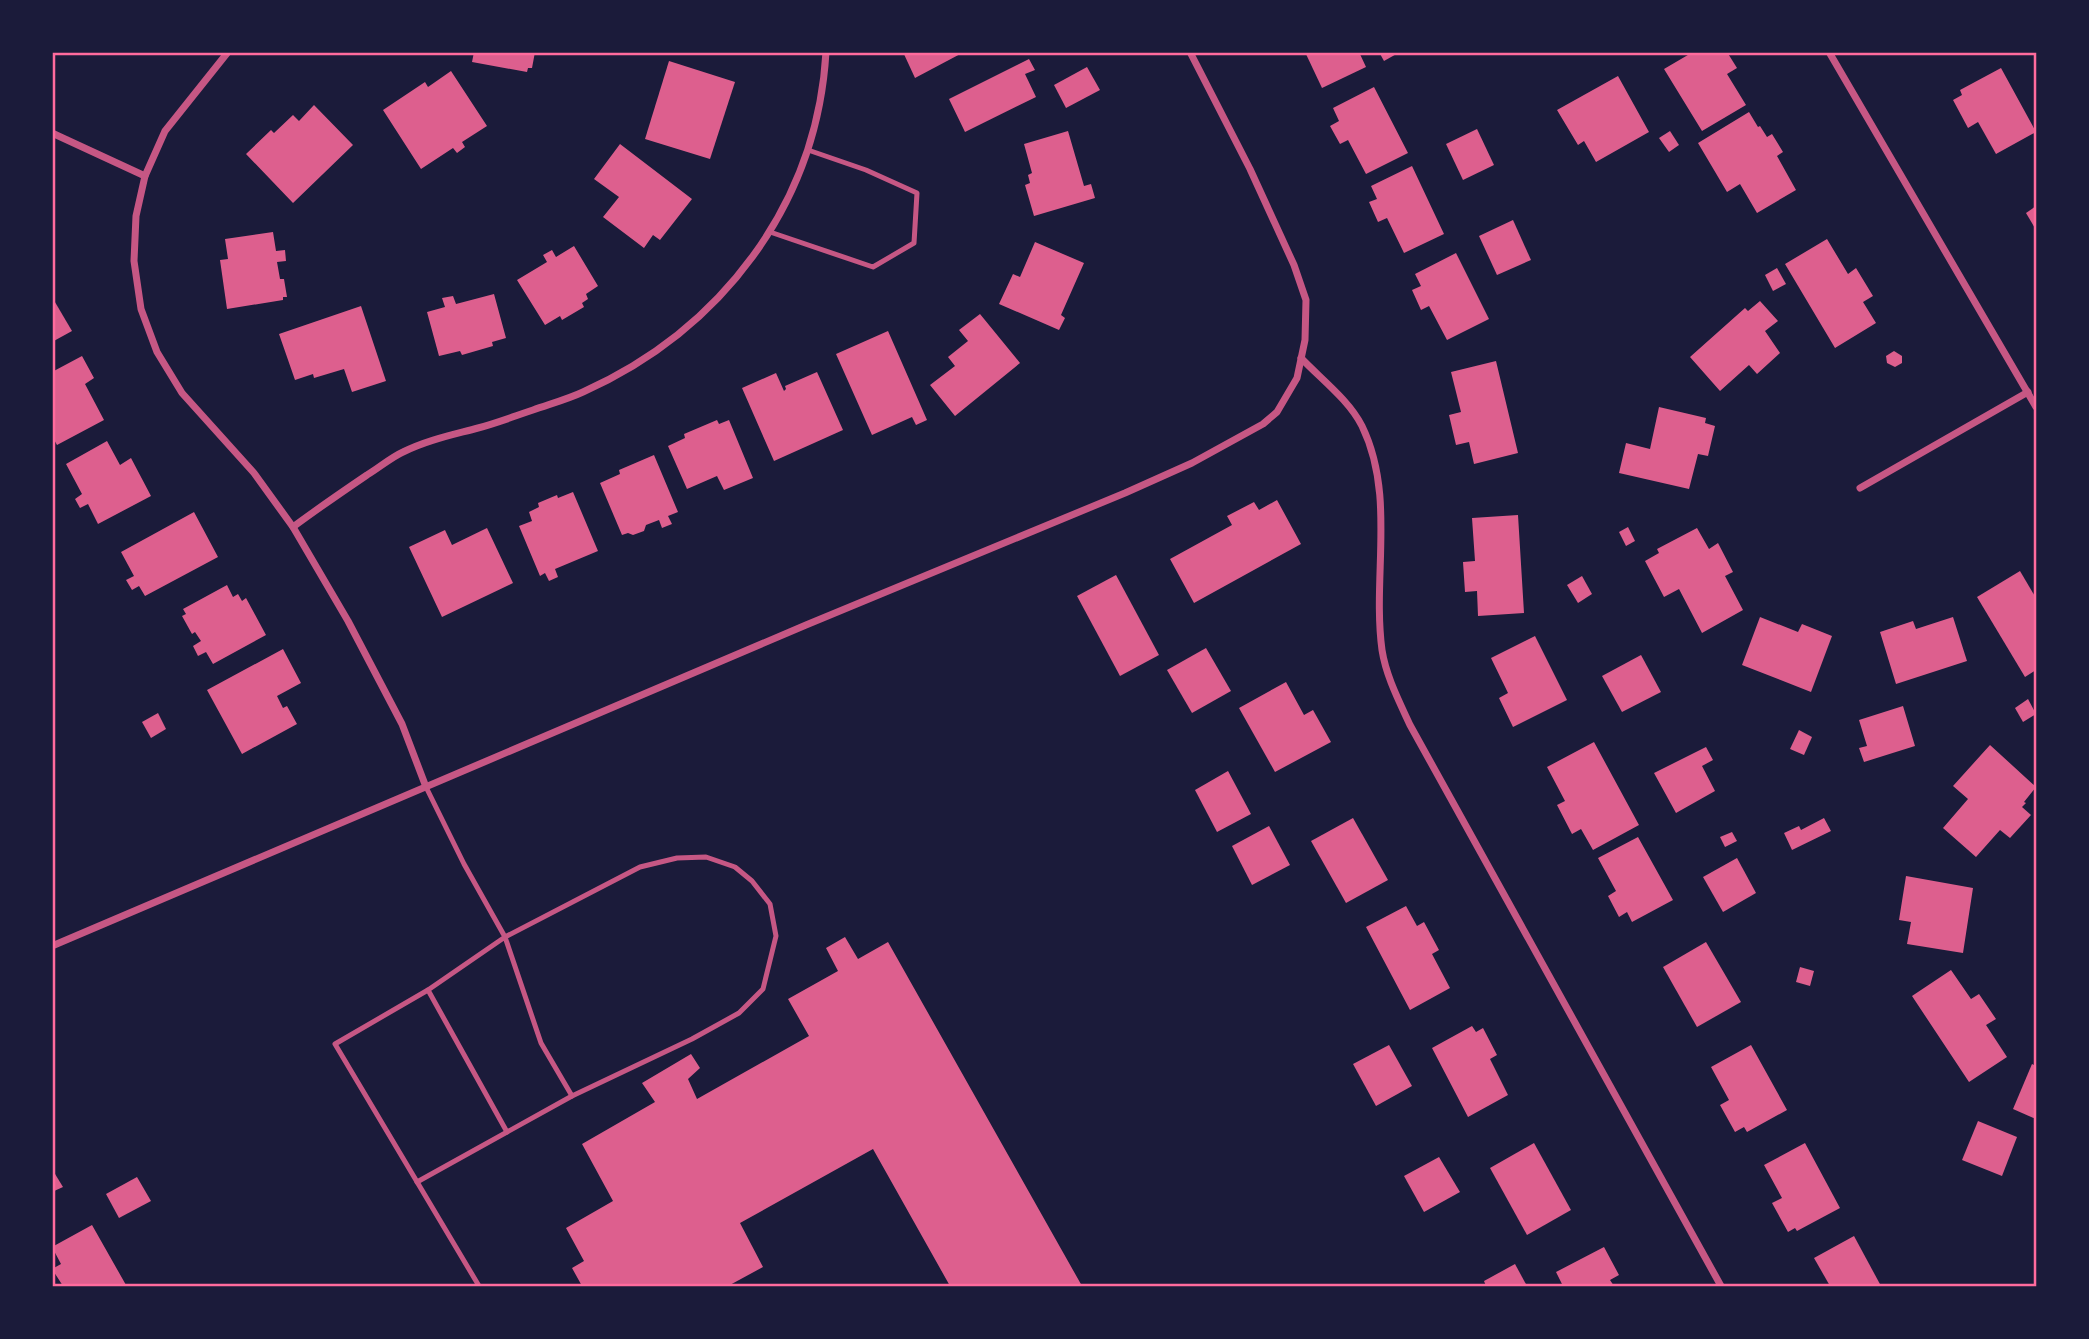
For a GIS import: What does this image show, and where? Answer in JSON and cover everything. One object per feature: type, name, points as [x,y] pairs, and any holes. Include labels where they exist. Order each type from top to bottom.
[{"type":"street","points":[[228,52],[164,131],[145,176],[136,216],[134,261],[141,309],[157,352],[182,393],[254,473],[293,527],[348,621],[402,724],[426,787]]},
{"type":"street","points":[[293,527],[401,453],[440,437],[480,428],[582,393],[640,364],[687,330],[729,289],[770,232],[795,186],[808,150],[824,81],[826,52]]},
{"type":"street","points":[[52,946],[1192,463],[1247,434],[1278,412],[1297,378],[1305,340],[1306,300],[1294,265],[1250,169],[1190,52]]},
{"type":"street","points":[[1829,52],[2036,407]]},
{"type":"street","points":[[52,133],[145,176]]},
{"type":"street","points":[[1301,358],[1353,412],[1362,427],[1377,472],[1381,516],[1378,600],[1382,652],[1393,688],[1410,725],[1721,1286]]},
{"type":"street","points":[[1860,488],[2028,392]]},
{"type":"lane","points":[[770,232],[873,267],[914,243],[917,193],[866,170],[808,150]]},
{"type":"lane","points":[[426,787],[464,864],[505,937],[541,1044],[572,1096]]},
{"type":"lane","points":[[417,1182],[572,1096],[692,1039],[739,1013],[763,989],[776,936],[769,904],[752,881],[735,867],[706,857],[677,858],[640,867],[505,937],[428,990],[335,1044],[417,1182],[480,1286]]},
{"type":"lane","points":[[428,990],[507,1132]]},
{"type":"building","points":[[474,52],[535,52],[532,68],[528,68],[527,72],[472,62]]},
{"type":"building","points":[[903,52],[964,52],[915,78]]},
{"type":"building","points":[[1305,52],[1359,52],[1366,67],[1322,88]]},
{"type":"building","points":[[1379,52],[1400,52],[1384,61]]},
{"type":"building","points":[[1693,52],[1727,52],[1737,68],[1727,74],[1746,105],[1702,131],[1664,69]]},
{"type":"building","points":[[1029,59],[1035,70],[1025,74],[1036,97],[965,132],[949,99]]},
{"type":"building","points":[[669,61],[735,82],[710,159],[645,139]]},
{"type":"building","points":[[1087,67],[1100,90],[1066,108],[1054,85]]},
{"type":"building","points":[[2001,68],[2036,132],[1996,154],[1978,122],[1968,128],[1953,100],[1962,95],[1960,90]]},
{"type":"building","points":[[451,71],[487,126],[462,142],[465,147],[457,153],[453,148],[421,169],[383,110],[425,82],[428,87]]},
{"type":"building","points":[[1618,76],[1649,132],[1596,162],[1584,141],[1578,145],[1557,110]]},
{"type":"building","points":[[1374,87],[1408,153],[1366,174],[1348,140],[1340,144],[1330,126],[1339,121],[1333,108]]},
{"type":"building","points":[[314,105],[353,145],[293,203],[246,154],[271,130],[274,133],[293,115],[299,121]]},
{"type":"building","points":[[1749,112],[1767,137],[1772,134],[1783,152],[1777,156],[1796,190],[1757,213],[1740,184],[1727,192],[1698,143]]},
{"type":"building","points":[[1477,129],[1494,165],[1463,180],[1446,144]]},
{"type":"building","points":[[1068,131],[1084,186],[1091,184],[1095,198],[1034,216],[1025,185],[1030,183],[1028,175],[1032,173],[1024,144]]},
{"type":"building","points":[[1670,131],[1679,145],[1669,152],[1659,138]]},
{"type":"building","points":[[620,144],[692,199],[660,240],[653,235],[644,248],[603,217],[619,197],[594,179]]},
{"type":"building","points":[[1412,166],[1444,234],[1404,253],[1387,218],[1378,222],[1369,202],[1377,199],[1371,186]]},
{"type":"building","points":[[2036,206],[2036,230],[2026,213]]},
{"type":"building","points":[[1513,220],[1531,260],[1497,275],[1479,236]]},
{"type":"building","points":[[273,232],[276,251],[285,250],[286,261],[277,262],[287,297],[283,297],[283,300],[227,309],[220,260],[228,259],[225,239]]},
{"type":"building","points":[[1827,239],[1848,274],[1856,268],[1873,296],[1863,302],[1876,323],[1835,348],[1785,264]]},
{"type":"building","points":[[1035,242],[1084,263],[1061,315],[1065,318],[1059,330],[999,304],[1013,274],[1020,277]]},
{"type":"building","points":[[574,246],[598,286],[586,294],[588,299],[582,303],[584,307],[562,320],[560,316],[545,325],[517,280],[547,262],[543,255],[552,250],[556,257]]},
{"type":"building","points":[[1456,253],[1489,319],[1447,340],[1429,306],[1421,310],[1412,290],[1421,286],[1415,274]]},
{"type":"building","points":[[1777,268],[1786,284],[1773,291],[1765,275]]},
{"type":"building","points":[[494,294],[506,338],[492,342],[493,346],[462,355],[460,351],[439,356],[427,312],[445,307],[442,298],[453,296],[456,304]]},
{"type":"building","points":[[52,297],[72,331],[52,342]]},
{"type":"building","points":[[1760,301],[1778,321],[1765,331],[1780,353],[1757,374],[1749,365],[1720,391],[1690,357],[1745,308],[1748,311]]},
{"type":"building","points":[[361,306],[386,381],[352,392],[344,369],[314,378],[313,374],[295,380],[279,334]]},
{"type":"building","points":[[980,314],[1020,363],[955,416],[930,385],[955,366],[948,357],[968,341],[959,330]]},
{"type":"building","points":[[888,331],[927,420],[916,425],[912,417],[872,435],[836,354]]},
{"type":"building","points":[[1894,351],[1902,356],[1902,363],[1895,367],[1887,363],[1886,356]]},
{"type":"building","points":[[82,356],[94,378],[85,384],[104,420],[57,445],[52,436],[52,372]]},
{"type":"building","points":[[1496,361],[1518,453],[1474,464],[1469,442],[1456,445],[1449,415],[1461,412],[1451,372]]},
{"type":"building","points":[[817,372],[843,430],[774,461],[742,388],[776,373],[784,391],[785,386]]},
{"type":"building","points":[[1659,407],[1706,418],[1705,423],[1715,426],[1708,456],[1698,454],[1689,489],[1619,473],[1626,443],[1650,449]]},
{"type":"building","points":[[717,420],[719,424],[729,420],[753,478],[724,490],[717,476],[687,489],[668,446],[685,438],[684,434]]},
{"type":"building","points":[[107,441],[120,465],[131,458],[151,496],[98,524],[88,504],[80,508],[75,499],[82,494],[66,464]]},
{"type":"building","points":[[654,455],[678,512],[668,516],[672,524],[662,528],[659,520],[646,525],[644,531],[622,535],[600,483],[620,474],[619,470]]},
{"type":"building","points":[[573,492],[598,551],[555,569],[558,577],[549,581],[545,573],[540,576],[519,526],[532,521],[529,512],[539,507],[538,503]]},
{"type":"building","points":[[1277,500],[1301,544],[1194,603],[1170,559],[1232,525],[1227,516],[1254,502],[1259,510]]},
{"type":"building","points":[[194,512],[218,557],[145,596],[139,586],[132,590],[126,580],[134,576],[121,552]]},
{"type":"building","points":[[1518,515],[1524,613],[1478,616],[1477,591],[1465,592],[1463,562],[1475,561],[1472,518]]},
{"type":"building","points":[[1628,527],[1635,541],[1626,546],[1619,532]]},
{"type":"building","points":[[487,528],[513,583],[442,617],[409,547],[445,530],[452,545]]},
{"type":"building","points":[[1697,528],[1709,549],[1718,543],[1733,572],[1725,576],[1743,610],[1702,633],[1679,589],[1664,597],[1645,561],[1659,553],[1657,549]]},
{"type":"building","points":[[2020,571],[2036,598],[2036,670],[2025,677],[1977,597]]},
{"type":"building","points":[[1116,575],[1159,655],[1120,676],[1077,596]]},
{"type":"building","points":[[1582,576],[1592,594],[1578,603],[1567,585]]},
{"type":"building","points":[[227,585],[233,597],[238,594],[242,601],[246,598],[266,635],[213,664],[206,652],[198,656],[193,646],[201,641],[195,632],[192,634],[182,616],[186,614],[183,609]]},
{"type":"building","points":[[1760,617],[1798,632],[1802,624],[1832,636],[1811,692],[1742,665]]},
{"type":"building","points":[[1953,617],[1967,661],[1896,684],[1880,632],[1913,621],[1916,629]]},
{"type":"building","points":[[1535,636],[1567,700],[1513,727],[1499,698],[1508,693],[1491,658]]},
{"type":"building","points":[[1206,648],[1231,691],[1192,713],[1167,670]]},
{"type":"building","points":[[283,649],[301,683],[277,696],[283,708],[287,706],[297,724],[242,754],[207,690]]},
{"type":"building","points":[[1641,655],[1661,692],[1622,712],[1602,676]]},
{"type":"building","points":[[1286,682],[1304,715],[1313,710],[1331,742],[1275,772],[1239,708]]},
{"type":"building","points":[[2028,699],[2036,714],[2023,722],[2015,708]]},
{"type":"building","points":[[1903,706],[1915,746],[1864,762],[1859,748],[1867,746],[1859,720]]},
{"type":"building","points":[[158,713],[166,729],[151,738],[142,722]]},
{"type":"building","points":[[1799,730],[1812,737],[1804,755],[1790,749]]},
{"type":"building","points":[[1594,742],[1639,825],[1593,850],[1581,829],[1572,834],[1557,805],[1565,801],[1547,767]]},
{"type":"building","points":[[1990,745],[2036,787],[2022,807],[2031,815],[2010,838],[2000,830],[1976,857],[1943,828],[1968,799],[1953,786]]},
{"type":"building","points":[[1706,747],[1713,760],[1702,766],[1715,791],[1676,813],[1654,773]]},
{"type":"building","points":[[1228,771],[1251,814],[1217,832],[1195,790]]},
{"type":"building","points":[[1353,818],[1388,880],[1346,903],[1311,841]]},
{"type":"building","points":[[1824,818],[1831,831],[1792,850],[1784,833],[1799,826],[1801,830]]},
{"type":"building","points":[[1269,826],[1290,865],[1252,885],[1232,846]]},
{"type":"building","points":[[1732,832],[1737,841],[1725,847],[1720,837]]},
{"type":"building","points":[[1638,837],[1673,900],[1632,922],[1627,912],[1619,917],[1608,896],[1616,891],[1598,858]]},
{"type":"building","points":[[1737,858],[1756,893],[1723,912],[1703,877]]},
{"type":"building","points":[[1906,876],[1973,888],[1963,953],[1907,944],[1911,922],[1899,920]]},
{"type":"building","points":[[1406,906],[1417,926],[1424,922],[1439,950],[1432,954],[1450,988],[1410,1010],[1366,927]]},
{"type":"building","points":[[845,937],[858,959],[888,942],[1082,1286],[950,1286],[873,1149],[740,1223],[763,1267],[728,1286],[582,1286],[572,1268],[584,1261],[566,1228],[613,1201],[582,1144],[655,1102],[642,1083],[691,1054],[700,1068],[688,1079],[697,1099],[809,1036],[788,999],[838,971],[826,948]]},
{"type":"building","points":[[1706,942],[1741,1002],[1697,1027],[1663,967]]},
{"type":"building","points":[[1800,967],[1814,971],[1810,986],[1796,982]]},
{"type":"building","points":[[1951,970],[1971,999],[1979,994],[1996,1019],[1986,1025],[2007,1057],[1969,1082],[1912,996]]},
{"type":"building","points":[[1472,1026],[1476,1032],[1483,1028],[1497,1055],[1490,1059],[1508,1095],[1468,1117],[1432,1048]]},
{"type":"building","points":[[1389,1045],[1412,1086],[1376,1106],[1353,1064]]},
{"type":"building","points":[[1751,1045],[1787,1110],[1747,1132],[1744,1127],[1735,1132],[1720,1105],[1729,1100],[1711,1067]]},
{"type":"building","points":[[2032,1064],[2036,1066],[2036,1119],[2013,1109]]},
{"type":"building","points":[[1978,1121],[2017,1137],[2002,1176],[1962,1160]]},
{"type":"building","points":[[1534,1143],[1571,1210],[1527,1235],[1490,1168]]},
{"type":"building","points":[[1805,1143],[1840,1208],[1797,1231],[1795,1228],[1788,1232],[1772,1203],[1782,1198],[1764,1165]]},
{"type":"building","points":[[1439,1157],[1460,1192],[1424,1212],[1404,1176]]},
{"type":"building","points":[[52,1169],[63,1187],[52,1192]]},
{"type":"building","points":[[137,1177],[151,1201],[119,1218],[106,1194]]},
{"type":"building","points":[[92,1225],[126,1285],[63,1286],[52,1269],[61,1264],[52,1247]]},
{"type":"building","points":[[1854,1236],[1881,1286],[1830,1286],[1814,1258]]},
{"type":"building","points":[[1604,1247],[1619,1275],[1610,1280],[1614,1286],[1563,1286],[1556,1272]]},
{"type":"building","points":[[1515,1264],[1527,1286],[1486,1286],[1484,1281]]}]
